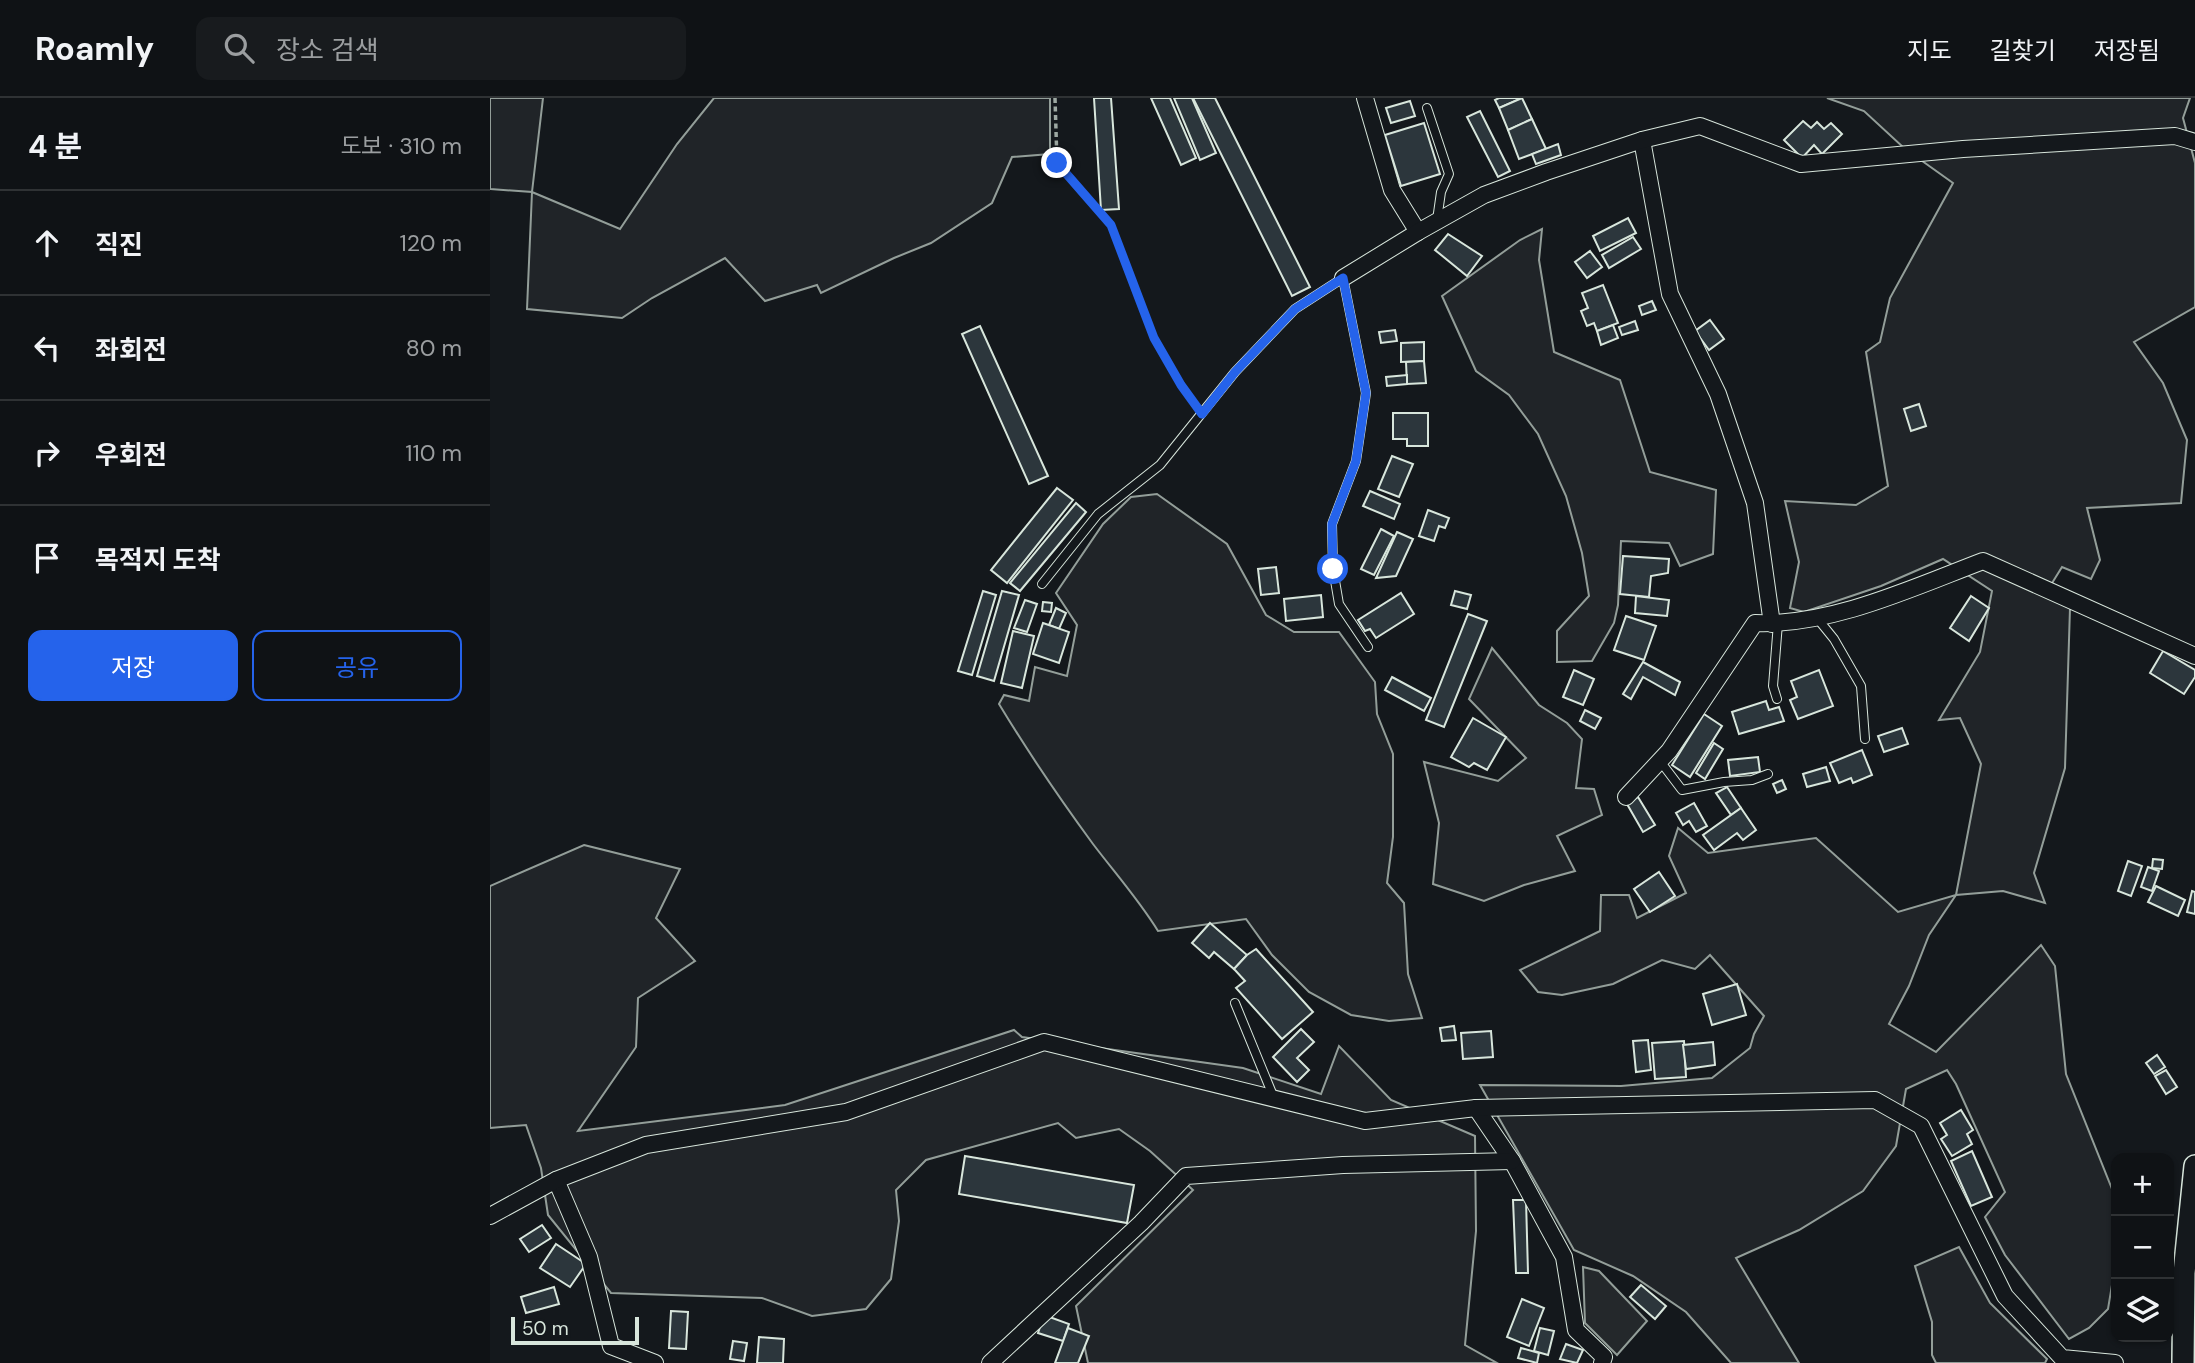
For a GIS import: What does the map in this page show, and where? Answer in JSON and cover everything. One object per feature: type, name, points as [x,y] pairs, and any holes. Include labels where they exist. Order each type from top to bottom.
[{"type":"main road","points":[[2183,1363],[2184,1273],[2195,1166]]},
{"type":"street","points":[[1364,98],[1392,190],[1418,232]]},
{"type":"street","points":[[1343,278],[1484,195],[1642,140],[1700,126],[1801,164],[1963,149],[2175,136],[2195,142]]},
{"type":"street","points":[[1642,140],[1670,294],[1718,394],[1755,503],[1775,624]]},
{"type":"street","points":[[1626,797],[1669,751],[1755,624],[1817,618],[1895,594],[1983,561],[2195,656]]},
{"type":"street","points":[[490,1216],[556,1180],[646,1146],[846,1112],[1044,1042],[1365,1121],[1476,1108],[1875,1100],[1921,1126],[2005,1296],[2062,1358],[2115,1363]]},
{"type":"street","points":[[1476,1108],[1512,1161],[1564,1257],[1576,1330],[1604,1357],[1602,1363]]},
{"type":"street","points":[[989,1363],[1141,1223],[1186,1176],[1343,1166],[1512,1161]]},
{"type":"street","points":[[556,1180],[589,1257],[611,1346],[655,1363]]},
{"type":"lane","points":[[1427,108],[1449,174],[1441,192],[1436,223]]},
{"type":"lane","points":[[1042,584],[1098,514],[1160,465],[1235,372],[1295,309],[1343,278],[1366,393],[1356,461],[1332,524],[1333,569],[1339,604],[1368,647]]},
{"type":"lane","points":[[1817,618],[1835,639],[1861,685],[1865,739]]},
{"type":"lane","points":[[1775,624],[1773,686],[1777,699]]},
{"type":"lane","points":[[1660,761],[1682,790],[1752,780],[1768,774]]},
{"type":"lane","points":[[1234,1003],[1274,1098]]},
{"type":"path","points":[[1055,98],[1057,163],[1111,225],[1154,338],[1181,385],[1202,414]]},
{"type":"shaded area","points":[[490,98],[543,98],[532,192],[490,189]]},
{"type":"shaded area","points":[[714,98],[1050,98],[1050,154],[1012,157],[992,203],[931,243],[821,293],[817,285],[765,301],[725,258],[652,298],[622,318],[527,309],[532,192],[620,229],[677,144]]},
{"type":"shaded area","points":[[1827,98],[2190,98],[2183,118],[2195,163],[2195,307],[2134,342],[2163,383],[2187,440],[2181,503],[2087,508],[2100,560],[2091,579],[2062,567],[2044,596],[2070,608],[2065,768],[2034,873],[2045,903],[2003,891],[1956,895],[1981,764],[1960,718],[1939,720],[1980,652],[1992,591],[1943,559],[1881,586],[1804,612],[1790,608],[1799,562],[1785,501],[1856,505],[1888,486],[1866,352],[1880,342],[1890,298],[1953,183],[1904,148],[1864,111]]},
{"type":"shaded area","points":[[1542,229],[1539,260],[1554,352],[1620,380],[1650,472],[1716,490],[1713,554],[1680,566],[1669,543],[1621,541],[1618,605],[1614,623],[1592,661],[1557,662],[1557,631],[1589,596],[1582,553],[1566,496],[1538,434],[1509,395],[1476,371],[1442,296],[1520,240]]},
{"type":"shaded area","points":[[1157,494],[1227,544],[1266,615],[1294,632],[1339,632],[1375,682],[1377,714],[1393,754],[1393,837],[1387,883],[1404,903],[1408,974],[1422,1018],[1389,1021],[1351,1015],[1309,992],[1272,955],[1246,919],[1158,931],[1068,810],[999,704],[1004,695],[1029,701],[1035,667],[1067,676],[1077,625],[1056,593],[1103,524],[1131,497]]},
{"type":"shaded area","points":[[1492,648],[1539,705],[1567,723],[1582,739],[1576,788],[1594,789],[1602,815],[1557,836],[1575,871],[1524,885],[1484,901],[1433,884],[1439,823],[1424,762],[1498,781],[1526,758],[1469,699]]},
{"type":"shaded area","points":[[1678,828],[1708,853],[1816,838],[1898,912],[1956,895],[1929,935],[1909,986],[1889,1024],[1936,1052],[2041,945],[2055,966],[2066,1074],[2111,1186],[2111,1291],[2108,1309],[2089,1328],[2069,1339],[2005,1255],[1985,1217],[2005,1192],[1956,1084],[1947,1070],[1906,1089],[1896,1146],[1863,1191],[1799,1230],[1736,1258],[1799,1363],[1731,1363],[1686,1312],[1633,1276],[1574,1250],[1480,1085],[1621,1086],[1712,1078],[1750,1048],[1764,1016],[1710,955],[1695,969],[1662,960],[1613,984],[1562,995],[1538,992],[1520,970],[1600,931],[1601,895],[1629,895],[1637,918],[1686,893],[1669,856]]},
{"type":"shaded area","points":[[584,845],[680,869],[656,918],[695,961],[638,998],[636,1047],[578,1131],[785,1105],[1014,1030],[1022,1037],[1243,1068],[1321,1094],[1339,1046],[1391,1100],[1475,1136],[1476,1231],[1465,1345],[1497,1363],[1088,1363],[1076,1306],[1193,1190],[1150,1151],[1119,1129],[1076,1138],[1058,1123],[926,1160],[896,1190],[899,1221],[891,1279],[866,1309],[812,1316],[762,1298],[611,1293],[548,1215],[541,1168],[526,1125],[490,1128],[490,886]]},
{"type":"shaded area","points":[[1959,1247],[1990,1303],[2047,1359],[2045,1363],[1936,1363],[1932,1355],[1932,1322],[1915,1266]]},
{"type":"shaded area","points":[[1583,1267],[1599,1271],[1647,1321],[1617,1355],[1585,1323]]},
{"type":"building","points":[[1094,98],[1111,98],[1119,209],[1101,210]]},
{"type":"building","points":[[1151,98],[1170,98],[1196,158],[1181,165]]},
{"type":"building","points":[[1174,98],[1192,98],[1216,153],[1200,160]]},
{"type":"building","points":[[1193,98],[1215,98],[1310,287],[1292,296]]},
{"type":"building","points":[[1522,98],[1499,108],[1495,100]]},
{"type":"building","points":[[1522,98],[1532,119],[1508,130],[1499,108]]},
{"type":"building","points":[[1410,101],[1415,116],[1391,123],[1386,108]]},
{"type":"building","points":[[1480,111],[1510,171],[1498,177],[1467,117]]},
{"type":"building","points":[[1532,119],[1546,149],[1519,159],[1508,130]]},
{"type":"building","points":[[1803,121],[1811,128],[1817,122],[1824,129],[1831,123],[1842,134],[1822,154],[1814,145],[1802,158],[1784,140]]},
{"type":"building","points":[[1424,123],[1440,174],[1401,186],[1385,135]]},
{"type":"building","points":[[1558,144],[1561,155],[1536,164],[1532,154]]},
{"type":"building","points":[[1628,218],[1636,233],[1600,251],[1593,236]]},
{"type":"building","points":[[1448,234],[1482,256],[1467,276],[1435,250]]},
{"type":"building","points":[[1633,237],[1641,249],[1609,268],[1602,255]]},
{"type":"building","points":[[1590,251],[1602,267],[1587,278],[1575,262]]},
{"type":"building","points":[[1603,285],[1618,323],[1597,331],[1594,323],[1587,326],[1581,311],[1588,308],[1582,293]]},
{"type":"building","points":[[1652,301],[1656,310],[1642,315],[1639,306]]},
{"type":"building","points":[[1710,320],[1724,339],[1709,350],[1695,331]]},
{"type":"building","points":[[1635,321],[1638,330],[1622,335],[1619,327]]},
{"type":"building","points":[[1613,325],[1618,338],[1601,345],[1597,331]]},
{"type":"building","points":[[980,326],[1048,476],[1029,484],[962,334]]},
{"type":"building","points":[[1395,330],[1397,341],[1381,343],[1379,332]]},
{"type":"building","points":[[1424,342],[1424,361],[1401,362],[1401,343]]},
{"type":"building","points":[[1424,361],[1426,383],[1407,384],[1406,362]]},
{"type":"building","points":[[1407,375],[1407,384],[1387,386],[1386,377]]},
{"type":"building","points":[[1919,404],[1926,426],[1911,431],[1904,409]]},
{"type":"building","points":[[1393,413],[1428,413],[1428,446],[1407,446],[1407,439],[1393,439]]},
{"type":"building","points":[[1392,456],[1413,464],[1399,497],[1378,489]]},
{"type":"building","points":[[1057,488],[1073,500],[1007,583],[991,570]]},
{"type":"building","points":[[1370,491],[1400,504],[1394,519],[1363,506]]},
{"type":"building","points":[[1076,503],[1086,512],[1020,591],[1010,583]]},
{"type":"building","points":[[1428,510],[1449,518],[1445,528],[1439,526],[1434,541],[1419,536]]},
{"type":"building","points":[[1381,529],[1394,536],[1374,575],[1361,569]]},
{"type":"building","points":[[1397,532],[1413,539],[1396,576],[1376,578]]},
{"type":"building","points":[[1623,556],[1669,559],[1668,573],[1651,576],[1649,597],[1620,594]]},
{"type":"building","points":[[1276,567],[1279,593],[1261,595],[1258,569]]},
{"type":"building","points":[[983,591],[996,595],[972,675],[958,671]]},
{"type":"building","points":[[1002,591],[1019,595],[994,681],[977,676]]},
{"type":"building","points":[[1455,591],[1471,595],[1467,609],[1451,605]]},
{"type":"building","points":[[1401,593],[1414,614],[1376,638],[1370,629],[1365,631],[1358,620]]},
{"type":"building","points":[[1321,595],[1323,617],[1286,621],[1284,599]]},
{"type":"building","points":[[1636,596],[1669,600],[1667,616],[1635,613]]},
{"type":"building","points":[[1971,596],[1989,608],[1969,641],[1950,628]]},
{"type":"building","points":[[1025,600],[1037,604],[1027,632],[1014,628]]},
{"type":"building","points":[[1043,602],[1052,603],[1051,612],[1042,611]]},
{"type":"building","points":[[1056,608],[1066,613],[1059,629],[1049,625]]},
{"type":"building","points":[[1468,614],[1487,621],[1444,727],[1426,720]]},
{"type":"building","points":[[1626,616],[1656,626],[1644,660],[1614,650]]},
{"type":"building","points":[[1043,623],[1069,632],[1059,663],[1033,654]]},
{"type":"building","points":[[1013,631],[1034,636],[1022,688],[1001,683]]},
{"type":"building","points":[[2163,651],[2195,670],[2195,677],[2184,694],[2150,673]]},
{"type":"building","points":[[1643,662],[1680,682],[1675,695],[1643,677],[1631,699],[1623,694]]},
{"type":"building","points":[[1574,670],[1594,679],[1583,705],[1563,697]]},
{"type":"building","points":[[1819,670],[1833,706],[1798,719],[1790,700],[1797,697],[1791,681]]},
{"type":"building","points":[[1392,677],[1431,698],[1424,711],[1385,690]]},
{"type":"building","points":[[1766,701],[1769,710],[1779,707],[1784,721],[1739,734],[1732,712]]},
{"type":"building","points":[[1585,710],[1601,718],[1595,729],[1580,721]]},
{"type":"building","points":[[1704,714],[1722,726],[1690,777],[1672,765]]},
{"type":"building","points":[[1473,718],[1506,737],[1487,770],[1474,763],[1469,767],[1451,757]]},
{"type":"building","points":[[1902,728],[1908,744],[1884,752],[1878,736]]},
{"type":"building","points":[[1714,743],[1723,749],[1705,779],[1696,773]]},
{"type":"building","points":[[1862,750],[1872,775],[1853,783],[1851,778],[1839,783],[1830,763]]},
{"type":"building","points":[[1758,757],[1760,772],[1730,776],[1728,760]]},
{"type":"building","points":[[1826,767],[1830,781],[1807,787],[1803,774]]},
{"type":"building","points":[[1782,780],[1786,789],[1777,793],[1773,784]]},
{"type":"building","points":[[1727,787],[1741,808],[1731,815],[1716,793]]},
{"type":"building","points":[[1638,797],[1655,825],[1643,832],[1627,804]]},
{"type":"building","points":[[1694,803],[1707,826],[1696,832],[1689,821],[1683,825],[1676,813]]},
{"type":"building","points":[[1741,808],[1756,830],[1743,840],[1737,833],[1714,850],[1703,835]]},
{"type":"building","points":[[2153,859],[2163,860],[2162,869],[2152,868]]},
{"type":"building","points":[[2128,861],[2142,866],[2131,896],[2118,891]]},
{"type":"building","points":[[2148,867],[2159,871],[2152,891],[2141,887]]},
{"type":"building","points":[[1659,872],[1675,896],[1650,912],[1634,889]]},
{"type":"building","points":[[2156,886],[2185,900],[2178,916],[2148,902]]},
{"type":"building","points":[[2192,891],[2195,892],[2195,914],[2187,912]]},
{"type":"building","points":[[1210,923],[1247,955],[1234,969],[1214,952],[1209,958],[1192,943]]},
{"type":"building","points":[[1256,949],[1313,1012],[1282,1039],[1236,988],[1245,981],[1234,969]]},
{"type":"building","points":[[1737,984],[1746,1015],[1712,1025],[1703,994]]},
{"type":"building","points":[[1454,1026],[1456,1040],[1442,1041],[1440,1028]]},
{"type":"building","points":[[1301,1029],[1314,1042],[1297,1058],[1309,1070],[1297,1082],[1273,1057]]},
{"type":"building","points":[[1491,1031],[1493,1057],[1463,1059],[1461,1033]]},
{"type":"building","points":[[1648,1040],[1651,1070],[1636,1072],[1633,1041]]},
{"type":"building","points":[[1684,1041],[1686,1077],[1655,1079],[1652,1043]]},
{"type":"building","points":[[1713,1042],[1715,1065],[1686,1069],[1683,1045]]},
{"type":"building","points":[[2157,1055],[2165,1067],[2154,1074],[2146,1063]]},
{"type":"building","points":[[2166,1070],[2177,1087],[2166,1094],[2155,1076]]},
{"type":"building","points":[[1961,1110],[1973,1130],[1967,1134],[1972,1144],[1952,1156],[1941,1139],[1947,1135],[1940,1123]]},
{"type":"building","points":[[1972,1151],[1992,1197],[1971,1206],[1951,1161]]},
{"type":"building","points":[[965,1156],[1134,1185],[1127,1223],[959,1194]]},
{"type":"building","points":[[1513,1200],[1526,1200],[1528,1273],[1516,1273]]},
{"type":"building","points":[[542,1225],[551,1238],[529,1252],[520,1239]]},
{"type":"building","points":[[556,1244],[586,1264],[570,1287],[540,1268]]},
{"type":"building","points":[[1641,1285],[1666,1306],[1655,1319],[1630,1297]]},
{"type":"building","points":[[554,1287],[559,1304],[526,1313],[521,1297]]},
{"type":"building","points":[[1522,1299],[1544,1308],[1529,1346],[1507,1337]]},
{"type":"building","points":[[671,1311],[688,1312],[686,1349],[669,1348]]},
{"type":"building","points":[[1044,1315],[1069,1324],[1063,1341],[1038,1333]]},
{"type":"building","points":[[1068,1328],[1089,1336],[1078,1363],[1055,1363]]},
{"type":"building","points":[[1540,1328],[1554,1331],[1548,1355],[1534,1351]]},
{"type":"building","points":[[759,1337],[784,1339],[783,1363],[757,1363]]},
{"type":"building","points":[[733,1341],[747,1343],[744,1361],[730,1359]]},
{"type":"building","points":[[1566,1344],[1583,1350],[1577,1363],[1560,1359]]},
{"type":"building","points":[[1521,1348],[1539,1353],[1537,1363],[1518,1358]]},
{"type":"route","points":[[1057,163],[1111,225],[1154,338],[1181,385],[1202,414],[1235,372],[1295,309],[1343,278],[1366,393],[1356,461],[1332,524],[1333,569]]}]
